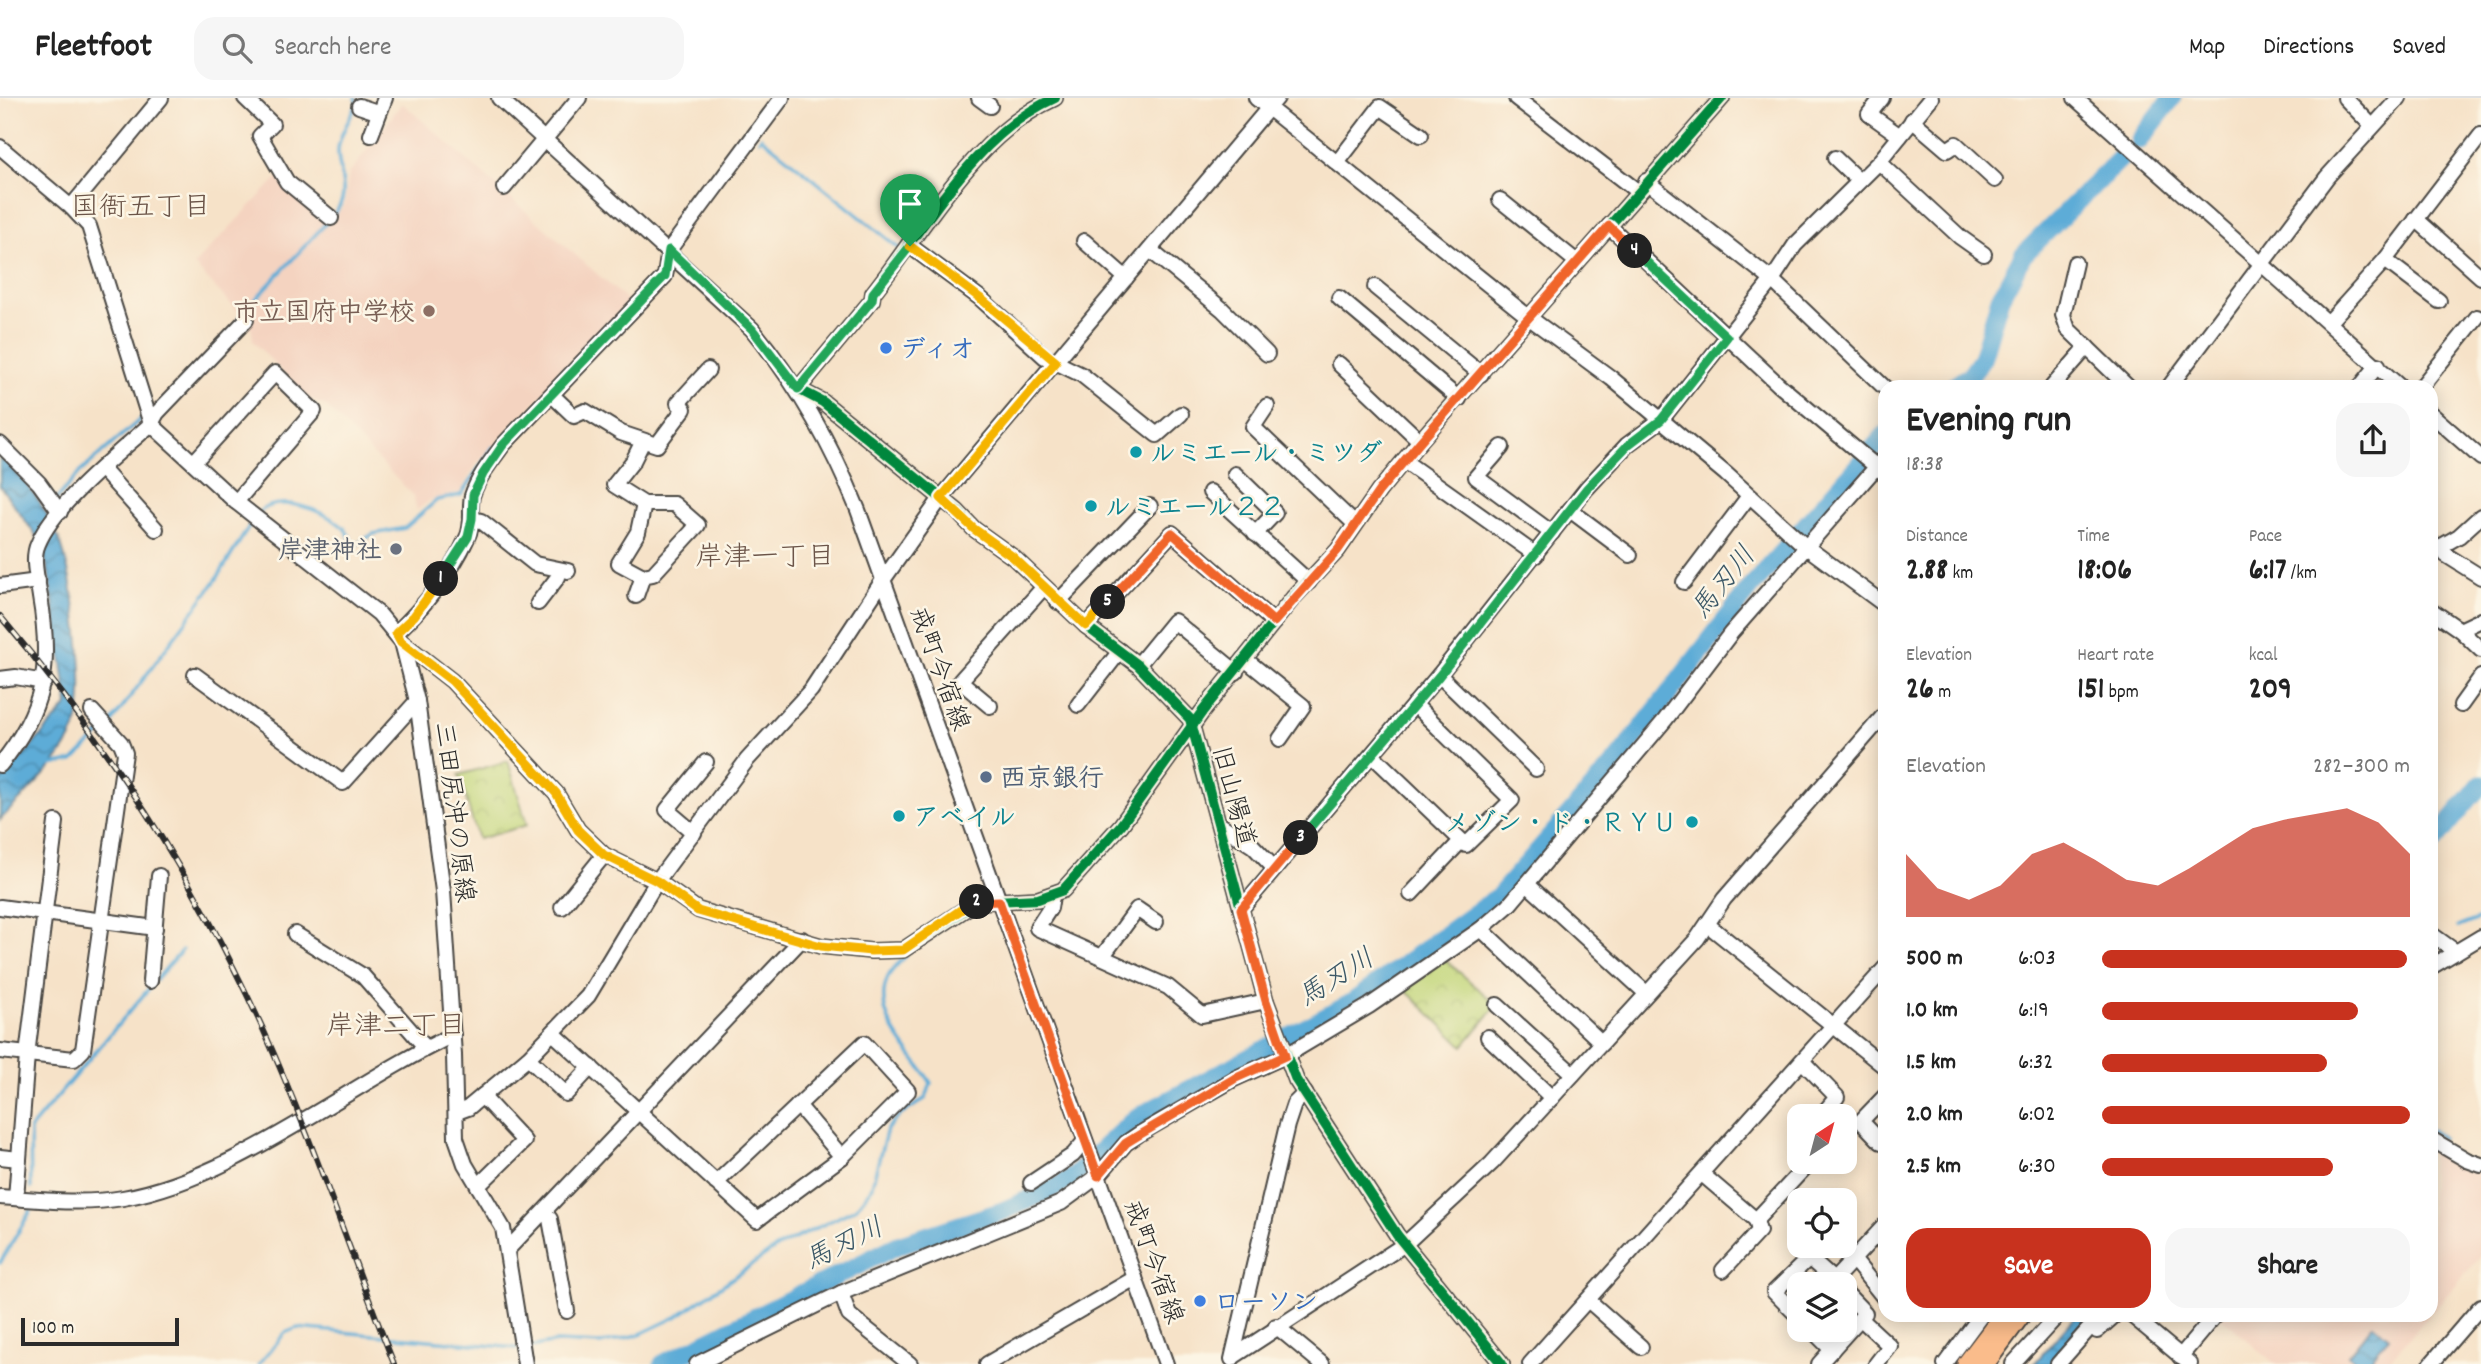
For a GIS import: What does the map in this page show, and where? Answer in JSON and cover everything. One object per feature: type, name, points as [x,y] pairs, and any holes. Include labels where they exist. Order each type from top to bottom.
[{"type":"main road","points":[[1967,1364],[1999,1322]]},
{"type":"main road","points":[[1984,1364],[2015,1322]]},
{"type":"street","points":[[71,207],[161,98]]},
{"type":"street","points":[[245,98],[272,124],[260,135],[279,172],[331,218]]},
{"type":"street","points":[[371,135],[377,112],[385,98]]},
{"type":"street","name":"戒町今宿線","points":[[499,98],[669,250],[752,329],[798,389],[839,463],[1166,1364]]},
{"type":"street","points":[[504,188],[579,98]]},
{"type":"street","points":[[399,638],[468,537],[473,495],[483,474],[503,445],[665,276],[669,250],[782,98]]},
{"type":"street","points":[[798,389],[872,300],[873,293],[910,246],[928,217],[1003,129],[1055,98]]},
{"type":"street","points":[[1256,98],[1272,103],[1337,163],[1531,318],[1611,378],[1806,546],[1878,601]]},
{"type":"street","points":[[1516,98],[1772,280],[1878,381]]},
{"type":"street","points":[[0,147],[71,207],[89,226],[151,424],[236,502],[356,595],[399,638],[452,681],[556,793],[578,830],[604,855],[657,881],[698,911],[821,946],[859,950],[903,950],[976,902],[1013,902],[1052,896],[1077,877],[1121,825],[1192,725],[1274,622],[1338,550],[1404,461],[1721,98]]},
{"type":"street","points":[[1881,98],[1869,114],[1900,136]]},
{"type":"street","points":[[1241,909],[1439,676],[1570,510],[1628,445],[1661,420],[1772,280],[1795,245],[1879,162],[1930,98]]},
{"type":"street","points":[[2075,98],[2393,380]]},
{"type":"street","points":[[2346,98],[2372,126]]},
{"type":"street","points":[[2175,380],[2327,177],[2399,98]]},
{"type":"street","points":[[457,1112],[468,1108],[528,1058],[587,996],[657,881],[747,761],[811,690],[941,498],[1272,103]]},
{"type":"street","points":[[359,106],[377,112]]},
{"type":"street","points":[[1337,163],[1380,107],[1421,135]]},
{"type":"street","points":[[1912,120],[1947,150],[1956,144],[1995,180]]},
{"type":"street","points":[[2329,322],[2385,260],[2481,135]]},
{"type":"street","points":[[1835,159],[1858,180]]},
{"type":"street","points":[[1879,162],[1960,237],[1984,254]]},
{"type":"street","points":[[1500,200],[1577,262]]},
{"type":"street","points":[[2416,219],[2481,277]]},
{"type":"street","points":[[1609,226],[1727,337],[1848,443],[1878,465]]},
{"type":"street","points":[[1084,241],[1126,278]]},
{"type":"street","points":[[910,246],[980,298],[1056,362],[1082,375],[1157,435],[1181,414]]},
{"type":"street","points":[[1150,250],[1222,309],[1267,354]]},
{"type":"street","points":[[2385,260],[2439,301]]},
{"type":"street","points":[[2075,263],[2063,316],[2068,329],[2121,380]]},
{"type":"street","points":[[1375,287],[1481,374]]},
{"type":"street","points":[[1339,298],[1459,399]]},
{"type":"street","points":[[2427,380],[2477,317]]},
{"type":"street","points":[[0,765],[23,738],[36,710],[44,682],[47,645],[38,581],[37,544],[58,515],[151,424],[246,320]]},
{"type":"street","points":[[2058,380],[2087,347]]},
{"type":"street","points":[[1339,364],[1420,442]]},
{"type":"street","points":[[2366,380],[2378,365]]},
{"type":"street","points":[[552,395],[574,416],[585,411],[621,433],[657,445],[684,409],[678,403],[708,370]]},
{"type":"street","points":[[194,462],[275,373],[314,411],[236,502]]},
{"type":"street","name":"旧山陽道","points":[[798,389],[823,402],[941,498],[974,529],[1013,557],[1058,602],[1138,665],[1183,710],[1192,725],[1266,1001],[1284,1054],[1343,1156],[1424,1271],[1467,1318],[1502,1364]]},
{"type":"street","points":[[1267,406],[1252,427],[1355,524]]},
{"type":"street","points":[[2438,420],[2481,457]]},
{"type":"street","points":[[643,441],[633,461],[614,485],[644,504],[674,504],[698,525],[653,574],[643,576],[619,563],[638,533],[644,504]]},
{"type":"street","points":[[0,444],[39,483],[58,515]]},
{"type":"street","points":[[1502,447],[1476,477],[1552,533]]},
{"type":"street","points":[[1404,461],[1536,555]]},
{"type":"street","points":[[697,1364],[841,1293],[1061,1203],[1097,1173],[1126,1143],[1234,1079],[1369,1006],[1481,929],[1527,884],[1665,720],[1731,633],[1878,468]]},
{"type":"street","points":[[102,470],[156,529]]},
{"type":"street","points":[[1235,474],[1275,513],[1255,534]]},
{"type":"street","points":[[1210,492],[1309,582]]},
{"type":"street","points":[[1684,582],[1749,496]]},
{"type":"street","points":[[1058,602],[1150,506]]},
{"type":"street","points":[[1570,510],[1630,555]]},
{"type":"street","points":[[2438,548],[2481,516]]},
{"type":"street","points":[[472,519],[481,521],[534,564],[564,571],[538,603]]},
{"type":"street","points":[[1086,626],[1172,533],[1274,622]]},
{"type":"street","points":[[2438,551],[2481,577]]},
{"type":"street","points":[[636,596],[643,576]]},
{"type":"street","points":[[0,586],[38,581]]},
{"type":"street","points":[[990,706],[960,681],[1043,588]]},
{"type":"street","points":[[2438,615],[2460,629],[2481,649]]},
{"type":"street","points":[[2460,629],[2481,620]]},
{"type":"street","points":[[1138,665],[1174,621],[1236,672]]},
{"type":"street","name":"三田尻沖の原線","points":[[399,638],[417,701],[443,891],[453,1035],[456,1139],[478,1186],[503,1228],[509,1248],[522,1354]]},
{"type":"street","points":[[1078,705],[1120,652]]},
{"type":"street","points":[[1246,660],[1303,706],[1280,739]]},
{"type":"street","points":[[195,675],[343,783],[417,701]]},
{"type":"street","points":[[1439,676],[1536,769]]},
{"type":"street","points":[[0,678],[16,677],[44,682]]},
{"type":"street","points":[[2461,705],[2481,677]]},
{"type":"street","points":[[1372,755],[1466,845],[1512,800],[1414,704]]},
{"type":"street","points":[[0,1051],[74,1059],[83,1050],[125,753],[92,711]]},
{"type":"street","points":[[1232,1360],[1276,1326],[1405,1244],[1492,1163],[1708,925],[1724,899],[1852,748],[1878,722]]},
{"type":"street","points":[[694,833],[667,810],[706,762]]},
{"type":"street","points":[[16,1198],[27,1055],[43,914],[57,822]]},
{"type":"street","points":[[1219,824],[1254,846],[1275,869]]},
{"type":"street","points":[[1411,894],[1461,841]]},
{"type":"street","points":[[562,907],[604,855]]},
{"type":"street","points":[[150,981],[159,876]]},
{"type":"street","points":[[1527,884],[1646,993]]},
{"type":"street","points":[[1052,896],[1050,908],[1037,928],[1168,987],[1202,1015],[1266,1001]]},
{"type":"street","points":[[0,907],[155,928]]},
{"type":"street","points":[[1102,957],[1137,908],[1156,922]]},
{"type":"street","points":[[1708,925],[1878,1061]]},
{"type":"street","points":[[1481,929],[1602,1042]]},
{"type":"street","points":[[295,934],[363,976],[426,1048]]},
{"type":"street","points":[[2438,963],[2481,937]]},
{"type":"street","points":[[509,1248],[802,939]]},
{"type":"street","points":[[2438,939],[2456,952]]},
{"type":"street","points":[[1530,1364],[1878,976]]},
{"type":"street","points":[[1497,1005],[1573,1074]]},
{"type":"street","points":[[554,1033],[716,1183],[757,1220],[842,1157],[908,1091],[863,1043],[716,1183]]},
{"type":"street","points":[[0,1197],[58,1201],[121,1199],[190,1179],[269,1139],[453,1035]]},
{"type":"street","points":[[1488,1037],[1552,1098]]},
{"type":"street","points":[[528,1058],[566,1094],[591,1067]]},
{"type":"street","points":[[1803,1062],[1837,1097],[1831,1104]]},
{"type":"street","points":[[1232,1360],[1287,1125],[1294,1104],[1305,1093]]},
{"type":"street","points":[[478,1186],[524,1141],[482,1096]]},
{"type":"street","points":[[1878,1103],[1861,1121],[1878,1139]]},
{"type":"street","points":[[798,1105],[842,1157]]},
{"type":"street","points":[[1031,1182],[1073,1155],[1086,1143]]},
{"type":"street","points":[[2438,1144],[2481,1165]]},
{"type":"street","points":[[0,1157],[19,1159]]},
{"type":"street","points":[[1702,1174],[1756,1220],[1759,1231],[1723,1270]]},
{"type":"street","points":[[1756,1220],[1799,1174]]},
{"type":"street","points":[[545,1213],[550,1219],[567,1311]]},
{"type":"street","points":[[1843,1272],[1878,1232]]},
{"type":"street","points":[[1795,1272],[1809,1258],[1825,1272]]},
{"type":"street","points":[[1853,1259],[1878,1290]]},
{"type":"street","points":[[987,1364],[1135,1278]]},
{"type":"street","points":[[1787,1279],[1774,1292],[1787,1305]]},
{"type":"street","points":[[841,1293],[849,1315],[910,1364]]},
{"type":"street","points":[[1588,1300],[1641,1347]]},
{"type":"street","points":[[1819,1364],[1866,1313],[1857,1304]]},
{"type":"street","points":[[2431,1364],[2481,1306]]},
{"type":"street","points":[[1860,1319],[1890,1346],[1876,1364]]},
{"type":"street","points":[[1945,1364],[1976,1322]]},
{"type":"street","points":[[2013,1364],[2052,1322]]},
{"type":"street","points":[[2058,1364],[2071,1357],[2083,1335],[2095,1322]]},
{"type":"street","points":[[2083,1335],[2092,1336],[2107,1322]]},
{"type":"street","points":[[2139,1322],[2185,1361],[2211,1322]]},
{"type":"street","points":[[1276,1326],[1322,1364]]},
{"type":"street","points":[[1824,1342],[1832,1350]]},
{"type":"shaded area","name":"市立国府中学校","points":[[402,103],[629,302],[477,463],[460,492],[430,500],[417,510],[413,495],[326,406],[307,398],[253,341],[252,330],[246,320],[194,265],[278,177],[332,220],[344,205],[349,174]]},
{"type":"shaded area","points":[[2438,1153],[2445,1158],[2481,1167],[2481,1256],[2438,1305]]},
{"type":"shaded area","points":[[2227,1322],[2423,1322],[2386,1364],[2274,1364]]},
{"type":"green space","points":[[508,761],[527,825],[478,839],[459,775]]},
{"type":"green space","points":[[1442,957],[1497,1005],[1463,1046],[1400,985]]},
{"type":"water","points":[[0,458],[19,475],[48,516],[65,556],[75,606],[81,690],[79,712],[69,742],[42,778],[0,820],[0,782],[68,705],[49,574],[40,541],[0,486]]},
{"type":"water","points":[[2070,1322],[2089,1322],[2053,1364],[2034,1364]]},
{"type":"water","points":[[2373,1324],[2389,1337],[2367,1364],[2359,1364],[2348,1355]]},
{"type":"waterway","points":[[334,214],[343,191],[339,145],[357,104],[355,98]]},
{"type":"waterway","name":"馬刃川","points":[[2140,140],[2172,98]]},
{"type":"waterway","points":[[759,140],[761,137],[900,249]]},
{"type":"waterway","name":"馬刃川","points":[[1964,380],[1971,375],[1982,359],[2000,298],[2023,255],[2126,153]]},
{"type":"waterway","points":[[239,317],[329,220]]},
{"type":"waterway","points":[[56,500],[80,472],[144,416]]},
{"type":"waterway","name":"馬刃川","points":[[663,1364],[898,1245],[1003,1211],[1057,1187],[1076,1174],[1136,1118],[1350,1004],[1499,896],[1619,758],[1752,586],[1878,443]]},
{"type":"waterway","points":[[257,514],[276,504],[313,510],[343,527],[354,546],[373,534],[405,528],[437,500],[461,495],[493,447]]},
{"type":"waterway","points":[[109,726],[216,580],[253,520]]},
{"type":"waterway","points":[[50,765],[73,761],[103,731]]},
{"type":"waterway","points":[[2438,836],[2481,784]]},
{"type":"waterway","points":[[2458,927],[2481,918]]},
{"type":"waterway","points":[[156,980],[182,950]]},
{"type":"waterway","points":[[525,1348],[557,1342],[600,1344],[638,1335],[678,1316],[776,1248],[855,1209],[871,1189],[887,1129],[899,1116],[926,1098],[931,1083],[896,1034],[885,1006],[884,992],[888,977],[906,956]]},
{"type":"waterway","points":[[31,1188],[30,1129],[151,986]]},
{"type":"waterway","points":[[2438,1135],[2442,1138]]},
{"type":"waterway","points":[[0,1263],[31,1210]]},
{"type":"waterway","points":[[259,1364],[285,1333],[297,1328],[517,1348]]},
{"type":"waterway","points":[[1521,1364],[1527,1357]]},
{"type":"railway","points":[[0,616],[78,714],[113,763],[178,864],[236,972],[281,1070],[394,1364]]},
{"type":"cycle path","points":[[1055,98],[1026,114],[1000,134],[976,158],[933,211],[873,293],[872,300],[798,389],[823,402],[957,511],[974,529],[1013,557],[1086,626],[1138,665],[1190,719],[1266,1001],[1296,1080],[1397,1235],[1502,1364]]},
{"type":"cycle path","points":[[402,642],[452,681],[556,793],[578,830],[604,855],[657,881],[698,910],[821,946],[871,951],[903,950],[976,902],[1038,899],[1063,890],[1121,825],[1202,712],[1293,598],[1338,550],[1379,491],[1420,441],[1722,98]]},
{"type":"place","name":"市立国府中学校","points":[[429,311]]},
{"type":"place","name":"ディオ","points":[[886,348]]},
{"type":"place","name":"ルミエール・ミツダ","points":[[1136,452]]},
{"type":"place","name":"ルミエール２２","points":[[1091,506]]},
{"type":"place","name":"岸津神社","points":[[396,549]]},
{"type":"place","name":"西京銀行","points":[[986,777]]},
{"type":"place","name":"アベイル","points":[[899,816]]},
{"type":"place","name":"メゾン・ド・ＲＹＵ","points":[[1692,822]]},
{"type":"place","name":"ローソン","points":[[1200,1301]]},
{"type":"district","name":"国衙五丁目","points":[[141,205]]},
{"type":"district","name":"岸津一丁目","points":[[765,555]]},
{"type":"district","name":"岸津二丁目","points":[[396,1024]]},
{"type":"route","points":[[1609,226],[1727,337],[1661,420],[1628,445],[1587,488],[1439,676],[1241,909],[1266,1001],[1285,1056],[1234,1079],[1126,1143],[1098,1176],[999,901],[976,902],[962,909],[903,950],[871,951],[821,946],[698,911],[657,881],[604,855],[578,830],[556,793],[515,748],[452,681],[401,642],[396,633],[414,616],[468,537],[473,495],[483,474],[503,445],[665,276],[669,250],[752,329],[798,389],[872,300],[873,293],[910,246],[980,298],[1045,357],[1056,362],[941,498],[981,535],[1013,557],[1086,626],[1172,533],[1274,622],[1338,550],[1379,491],[1420,442],[1609,226]]}]
